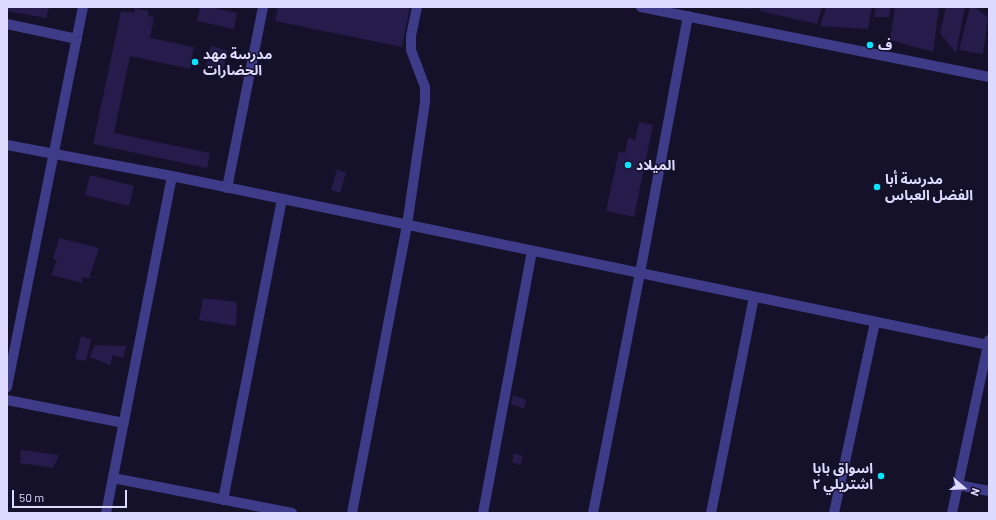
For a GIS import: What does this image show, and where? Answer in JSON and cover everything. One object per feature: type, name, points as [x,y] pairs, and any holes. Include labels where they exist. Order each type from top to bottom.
[{"type":"street","points":[[7,387],[83,7]]},
{"type":"street","points":[[227,188],[263,7]]},
{"type":"street","points":[[352,513],[407,225],[425,102],[425,87],[411,50],[411,36],[417,7]]},
{"type":"street","points":[[641,7],[989,77]]},
{"type":"street","points":[[593,513],[688,16]]},
{"type":"street","points":[[7,24],[76,39]]},
{"type":"street","points":[[7,145],[172,176],[876,322],[988,343],[952,513]]},
{"type":"street","points":[[106,513],[172,176]]},
{"type":"street","points":[[224,500],[282,199]]},
{"type":"street","points":[[483,513],[532,251]]},
{"type":"street","points":[[711,513],[754,297]]},
{"type":"street","points":[[834,513],[876,322]]},
{"type":"street","points":[[7,400],[124,423]]},
{"type":"street","points":[[113,478],[292,513]]},
{"type":"street","points":[[958,485],[989,491]]},
{"type":"building","points":[[7,7],[49,7],[46,18],[7,11]]},
{"type":"building","points":[[200,7],[211,7],[237,13],[234,29],[197,21]]},
{"type":"building","points":[[278,7],[410,7],[402,47],[275,21]]},
{"type":"building","points":[[752,7],[751,9],[738,8]]},
{"type":"building","points":[[761,7],[822,7],[817,24],[760,11]]},
{"type":"building","points":[[826,7],[872,7],[868,29],[820,26]]},
{"type":"building","points":[[876,7],[891,7],[889,17],[874,17]]},
{"type":"building","points":[[895,7],[939,7],[933,52],[890,40]]},
{"type":"building","points":[[946,7],[965,7],[956,53],[940,33]]},
{"type":"building","points":[[970,7],[974,7],[988,17],[983,54],[959,50]]},
{"type":"building","points":[[135,8],[149,11],[148,16],[154,17],[150,38],[194,47],[190,69],[130,56],[114,133],[210,153],[207,168],[93,144],[121,11],[134,13]]},
{"type":"building","points":[[211,46],[228,51],[223,69],[206,65]]},
{"type":"building","points":[[639,122],[653,125],[634,217],[606,211],[619,151],[625,153],[628,138],[635,140]]},
{"type":"building","points":[[337,169],[346,173],[340,193],[331,190]]},
{"type":"building","points":[[90,175],[134,186],[129,206],[85,195]]},
{"type":"building","points":[[59,238],[99,248],[89,279],[82,277],[82,283],[51,275],[57,260],[53,259]]},
{"type":"building","points":[[203,298],[237,302],[236,326],[199,320]]},
{"type":"building","points":[[81,336],[91,339],[86,361],[75,359]]},
{"type":"building","points":[[95,345],[126,346],[123,358],[113,355],[110,365],[90,357]]},
{"type":"building","points":[[513,395],[526,400],[524,409],[511,404]]},
{"type":"building","points":[[21,450],[59,455],[53,468],[20,463]]},
{"type":"building","points":[[514,453],[523,456],[520,465],[512,462]]},
{"type":"place","name":"ف","points":[[870,45]]},
{"type":"place","name":"مدرسة مهد الحضارات","points":[[195,62]]},
{"type":"place","name":"الميلاد","points":[[628,165]]},
{"type":"place","name":"مدرسة أبا الفضل العباس","points":[[877,187]]},
{"type":"place","name":"اسواق بابا اشتريلي ٢","points":[[881,476]]}]
